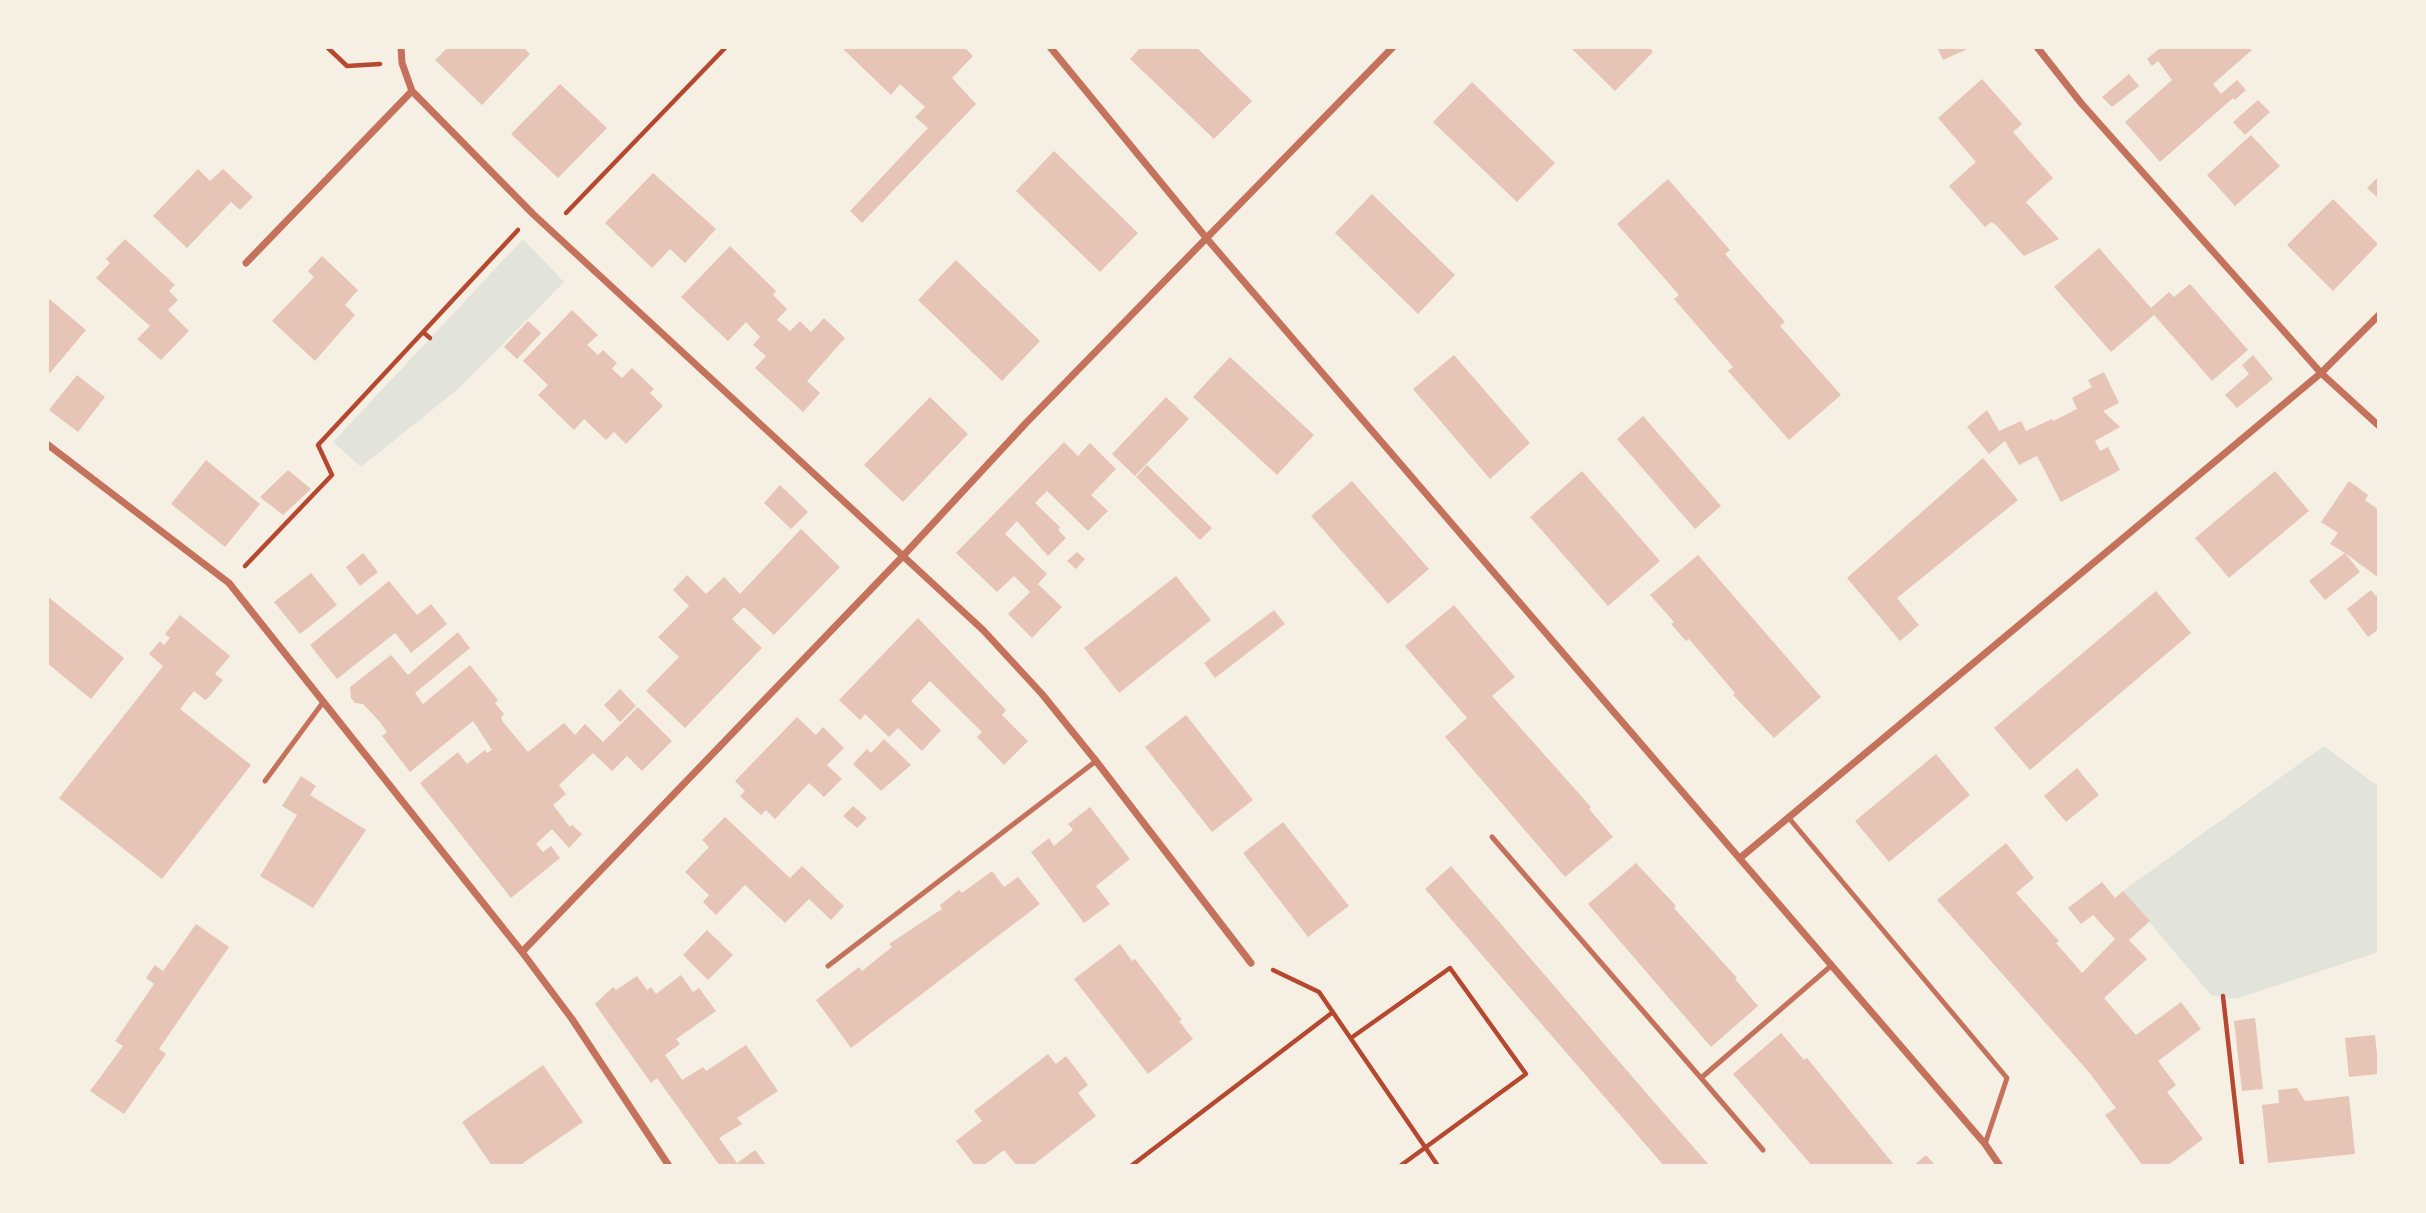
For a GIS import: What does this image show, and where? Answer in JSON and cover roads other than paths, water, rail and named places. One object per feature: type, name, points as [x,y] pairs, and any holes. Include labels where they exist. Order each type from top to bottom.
[{"type":"street","points":[[401,47],[402,63],[412,91],[533,214],[983,630],[1042,694],[1096,761],[1251,963]]},
{"type":"street","points":[[1050,47],[1208,240],[1832,965],[1985,1144],[2000,1166]]},
{"type":"street","points":[[522,952],[902,557],[1026,423],[1208,240],[1393,47]]},
{"type":"street","points":[[2036,47],[2081,103],[2321,373],[2379,426]]},
{"type":"street","points":[[246,263],[412,91]]},
{"type":"street","points":[[1740,858],[2321,373],[2379,315]]},
{"type":"street","points":[[47,444],[229,583],[522,952],[572,1019],[668,1166]]},
{"type":"lane","points":[[265,781],[324,701]]},
{"type":"lane","points":[[828,966],[1096,761]]},
{"type":"lane","points":[[1788,817],[2007,1078],[1985,1144]]},
{"type":"lane","points":[[1492,837],[1763,1150]]},
{"type":"lane","points":[[1701,1078],[1832,965]]}]
